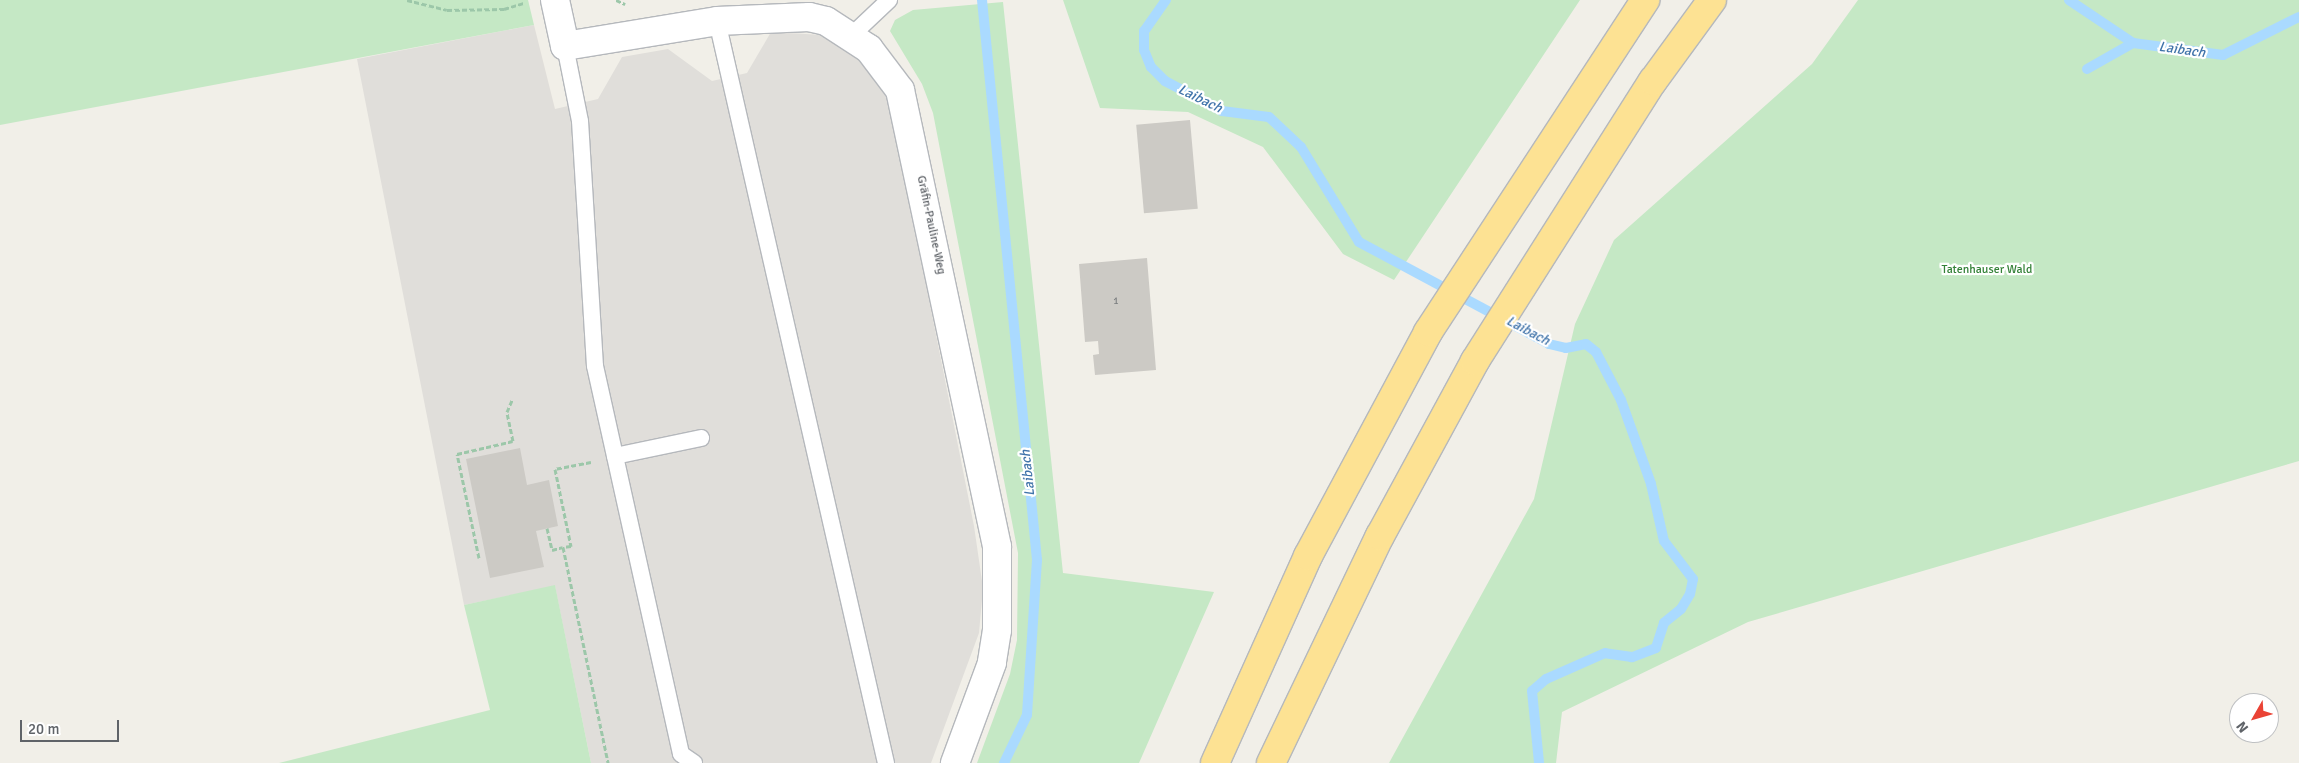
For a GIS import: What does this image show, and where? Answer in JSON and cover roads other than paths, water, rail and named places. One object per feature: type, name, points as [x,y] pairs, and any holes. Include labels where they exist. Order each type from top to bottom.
[{"type":"highway","points":[[1215,763],[1308,556],[1428,332],[1485,240],[1645,0]]},
{"type":"highway","points":[[1271,763],[1380,536],[1475,362],[1536,262],[1653,82],[1712,0]]},
{"type":"street","points":[[555,0],[565,46]]},
{"type":"street","name":"Gräfin-Pauline-Weg","points":[[565,46],[717,20],[809,17],[852,34],[884,65],[909,118],[997,547],[997,630],[992,663],[955,763]]},
{"type":"lane","points":[[852,34],[889,0]]},
{"type":"lane","points":[[717,20],[886,763]]},
{"type":"lane","points":[[565,46],[580,121],[595,366],[683,760]]},
{"type":"lane","points":[[615,456],[701,438]]},
{"type":"waterway","name":"Laibach","points":[[982,0],[1037,560],[1027,715],[1004,763]]},
{"type":"waterway","name":"Laibach","points":[[1166,0],[1144,31],[1144,50],[1151,67],[1165,81],[1222,111],[1269,117],[1301,147],[1359,242],[1549,344],[1566,348],[1586,344],[1596,352],[1621,400],[1651,484],[1664,541],[1693,579],[1690,594],[1681,609],[1664,623],[1656,648],[1632,657],[1605,653],[1546,679],[1532,691],[1539,763]]},
{"type":"waterway","name":"Laibach","points":[[2069,0],[2133,43],[2223,55],[2299,17]]},
{"type":"waterway","points":[[2087,69],[2133,43]]},
{"type":"park label","name":"Tatenhauser Wald","points":[[1987,270]]}]
